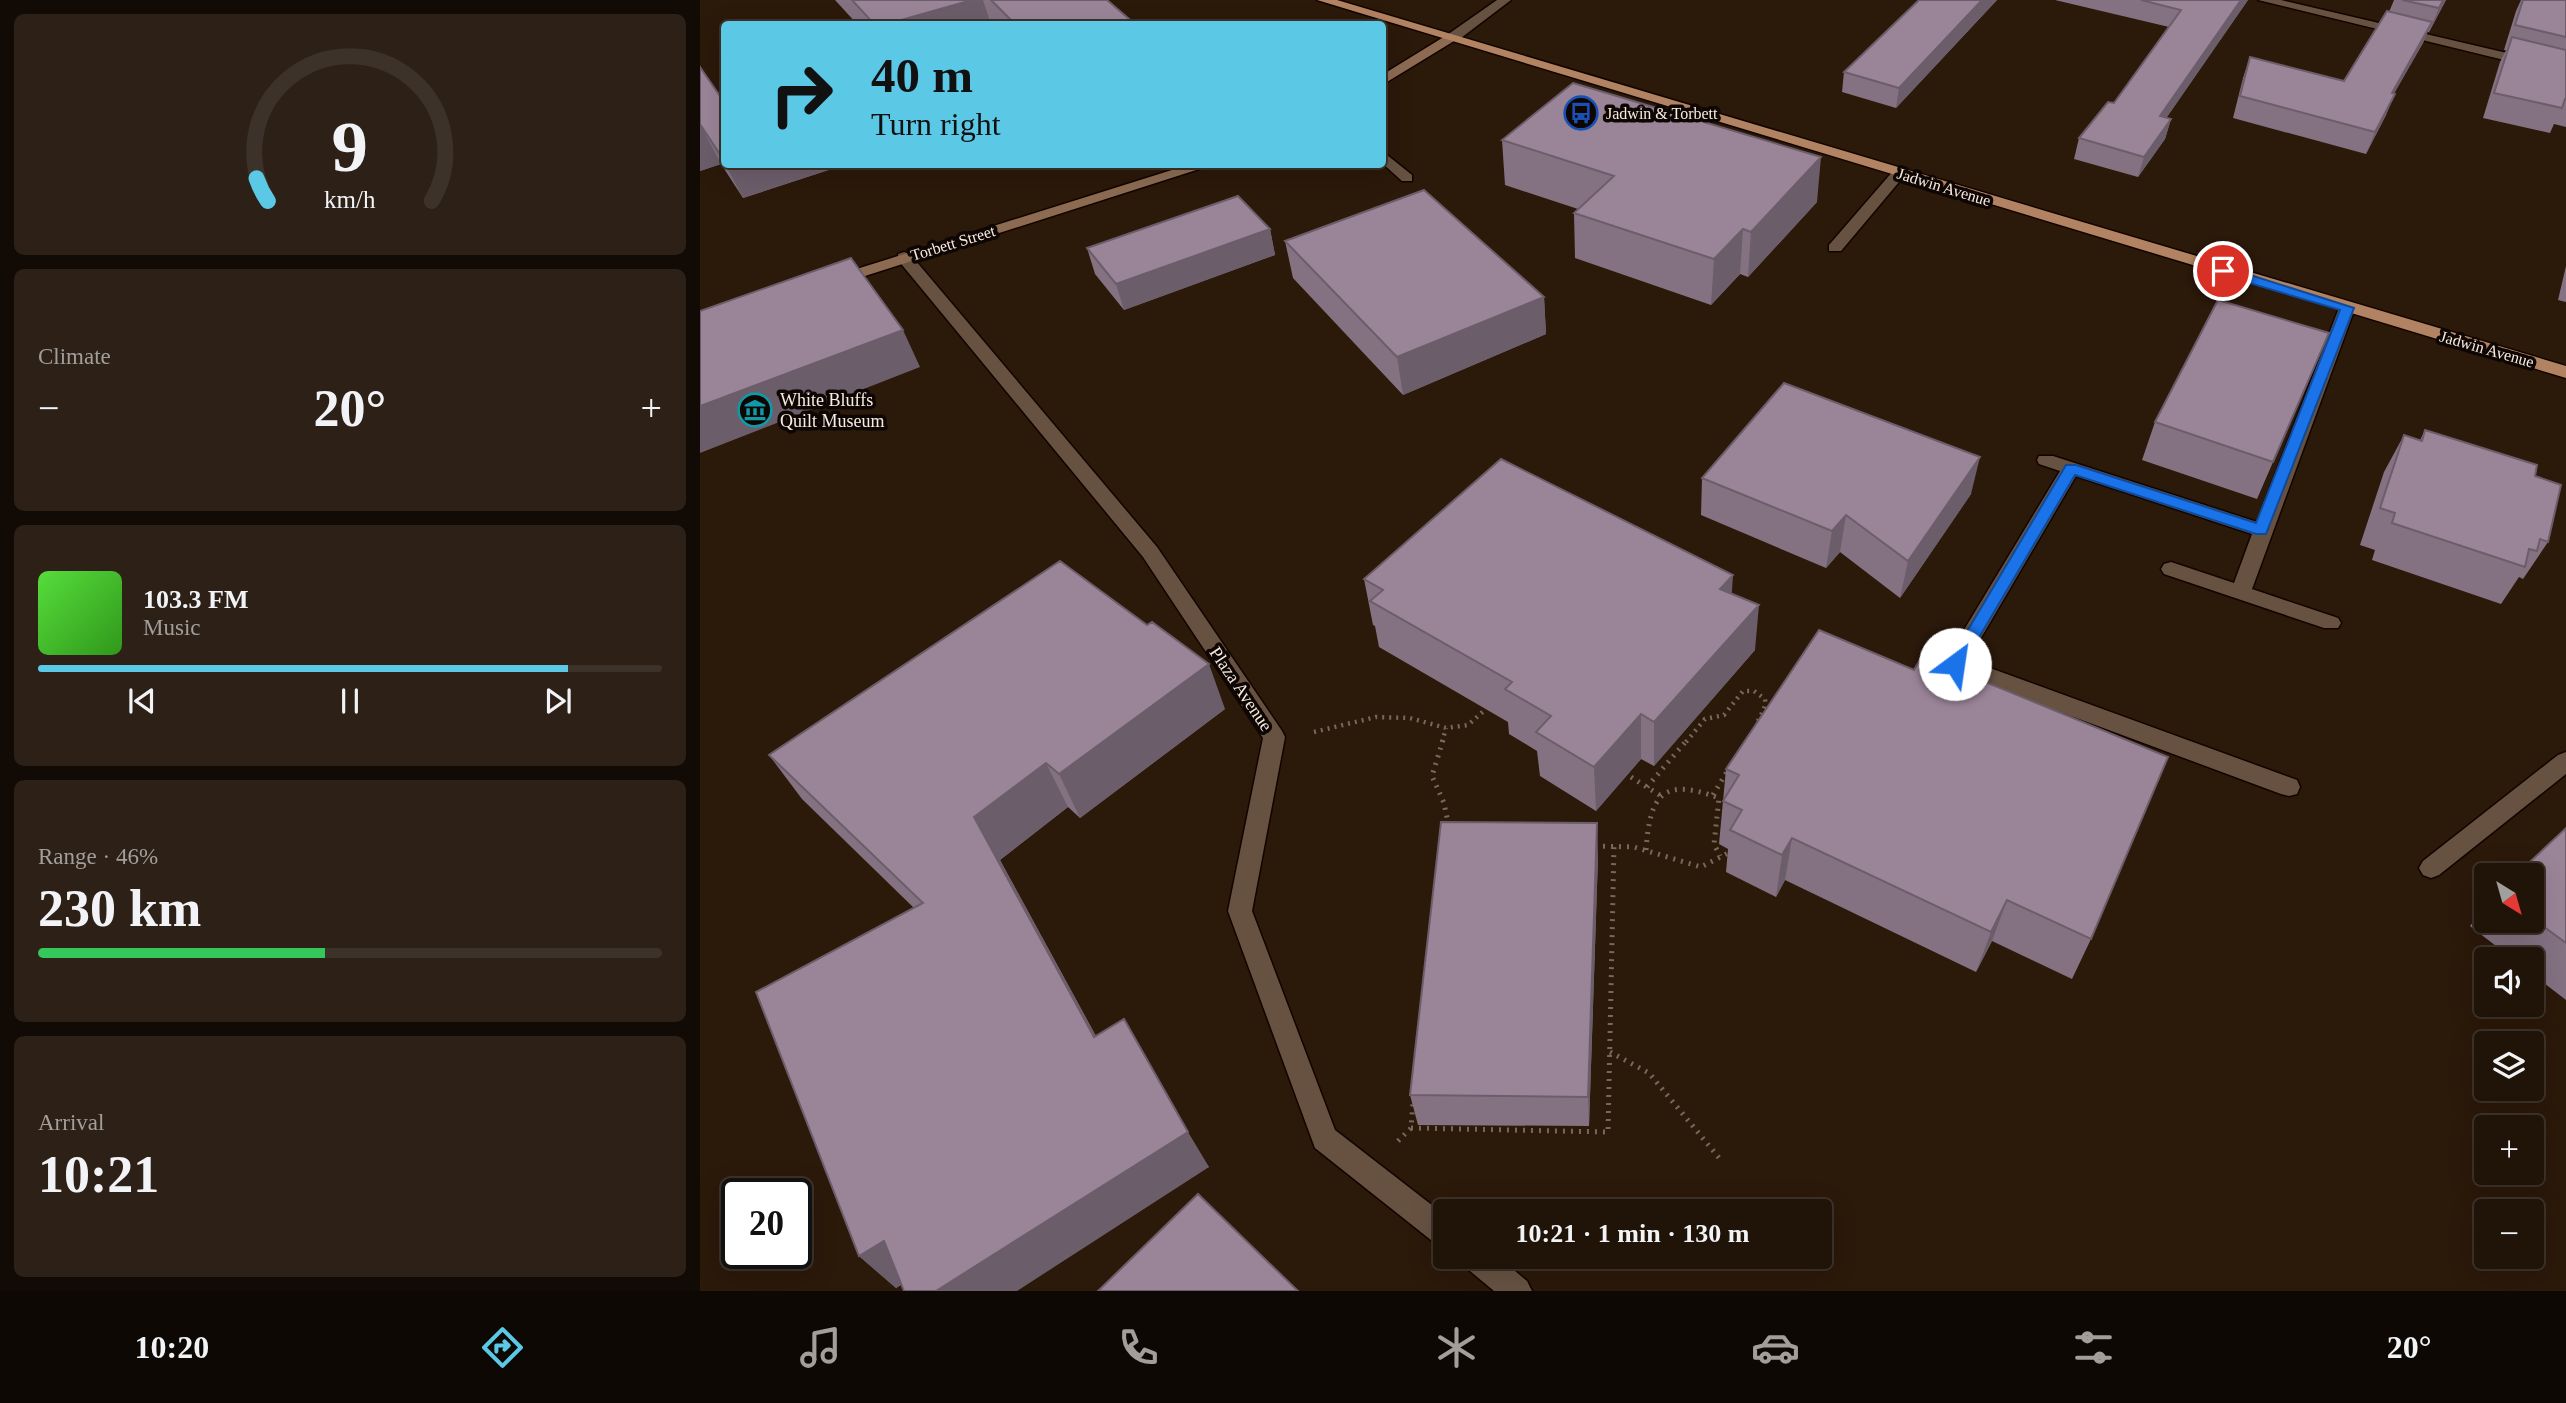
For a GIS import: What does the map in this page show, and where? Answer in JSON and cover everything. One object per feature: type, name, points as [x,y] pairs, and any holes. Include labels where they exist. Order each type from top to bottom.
[{"type":"main road","name":"Jadwin Avenue","points":[[1322,0],[2566,372]]},
{"type":"street","points":[[1386,79],[1452,38],[1506,0]]},
{"type":"street","points":[[2264,0],[2566,71]]},
{"type":"street","points":[[1386,159],[1407,177]]},
{"type":"street","name":"Torbett Street","points":[[817,287],[904,257],[1195,168]]},
{"type":"street","points":[[1835,248],[1899,173]]},
{"type":"street","name":"Plaza Avenue","points":[[904,257],[1150,552],[1274,737],[1240,911],[1325,1139],[1433,1224]]},
{"type":"street","points":[[2239,593],[2347,308]]},
{"type":"street","points":[[2046,460],[2261,530]]},
{"type":"street","points":[[2071,469],[1955,664],[2289,787]]},
{"type":"street","points":[[2171,569],[2331,623]]},
{"type":"street","points":[[2431,868],[2566,761]]},
{"type":"street","points":[[1490,1269],[1517,1291]]},
{"type":"path","points":[[1647,787],[1705,719],[1724,715],[1743,691],[1754,691],[1765,699],[1766,707],[1756,723],[1757,737]]},
{"type":"path","points":[[1272,742],[1376,717],[1410,718],[1446,728],[1468,725],[1486,709]]},
{"type":"path","points":[[1446,728],[1432,776],[1444,803],[1449,826],[1448,835]]},
{"type":"path","points":[[1713,795],[1735,763]]},
{"type":"path","points":[[1631,777],[1661,796]]},
{"type":"path","points":[[1646,850],[1647,817],[1654,801],[1684,786],[1719,798],[1714,844],[1720,856]]},
{"type":"path","points":[[1586,846],[1646,850],[1701,867],[1732,851]]},
{"type":"path","points":[[1414,1100],[1410,1128],[1608,1132],[1614,846]]},
{"type":"path","points":[[1610,1052],[1649,1073],[1720,1158]]},
{"type":"building","points":[[852,0],[972,0],[898,21],[871,21]]},
{"type":"building","points":[[991,0],[1107,0],[1132,21],[1012,21]]},
{"type":"building","points":[[1919,0],[1982,0],[1899,88],[1844,72]]},
{"type":"building","points":[[2141,0],[2241,0],[2160,116],[2171,119],[2144,157],[2079,138],[2108,102],[2114,103],[2181,10]]},
{"type":"building","points":[[2402,0],[2443,0],[2439,8]]},
{"type":"building","points":[[2523,0],[2566,0],[2566,37],[2515,25]]},
{"type":"building","points":[[2387,11],[2432,22],[2392,93],[2395,94],[2375,132],[2240,96],[2250,57],[2344,81]]},
{"type":"building","points":[[2512,37],[2566,50],[2566,99],[2562,108],[2494,93]]},
{"type":"building","points":[[700,67],[721,98],[721,156],[700,124]]},
{"type":"building","points":[[1573,83],[1821,157],[1751,232],[1743,229],[1714,259],[1574,213],[1614,176],[1502,140]]},
{"type":"building","points":[[1424,190],[1544,297],[1397,357],[1285,241]]},
{"type":"building","points":[[1238,196],[1270,229],[1116,284],[1087,248]]},
{"type":"building","points":[[851,258],[903,330],[700,406],[700,311]]},
{"type":"building","points":[[2218,300],[2329,333],[2273,462],[2155,422]]},
{"type":"building","points":[[1784,383],[1980,457],[1908,561],[1846,515],[1832,531],[1702,478]]},
{"type":"building","points":[[2425,430],[2537,465],[2535,476],[2561,485],[2548,542],[2540,539],[2537,551],[2529,549],[2525,567],[2392,523],[2395,513],[2380,508],[2404,435],[2422,441]]},
{"type":"building","points":[[1501,459],[1733,575],[1720,589],[1759,605],[1654,722],[1641,714],[1594,767],[1536,732],[1551,716],[1505,689],[1512,682],[1370,601],[1383,590],[1364,579]]},
{"type":"building","points":[[1060,561],[1147,625],[1152,622],[1209,664],[1059,774],[1046,763],[974,817],[1094,1037],[1124,1019],[1188,1132],[936,1291],[904,1291],[884,1241],[859,1256],[756,992],[923,903],[769,755]]},
{"type":"building","points":[[1819,630],[1914,670],[1922,656],[2168,757],[2091,939],[2007,900],[1991,932],[1792,838],[1782,855],[1730,830],[1742,810],[1723,801],[1739,775],[1726,769]]},
{"type":"building","points":[[1441,822],[1597,823],[1588,1097],[1410,1095]]},
{"type":"building","points":[[2566,828],[2566,943],[2544,927],[2544,863],[2529,863]]},
{"type":"building","points":[[1198,1194],[1298,1291],[1098,1291]]},
{"type":"place","name":"Jadwin & Torbett","points":[[1581,113]]},
{"type":"place","name":"White Bluffs Quilt Museum","points":[[755,410]]},
{"type":"route","points":[[1955,664],[2071,469],[2261,530],[2338,338],[2347,308],[2223,271]]}]
